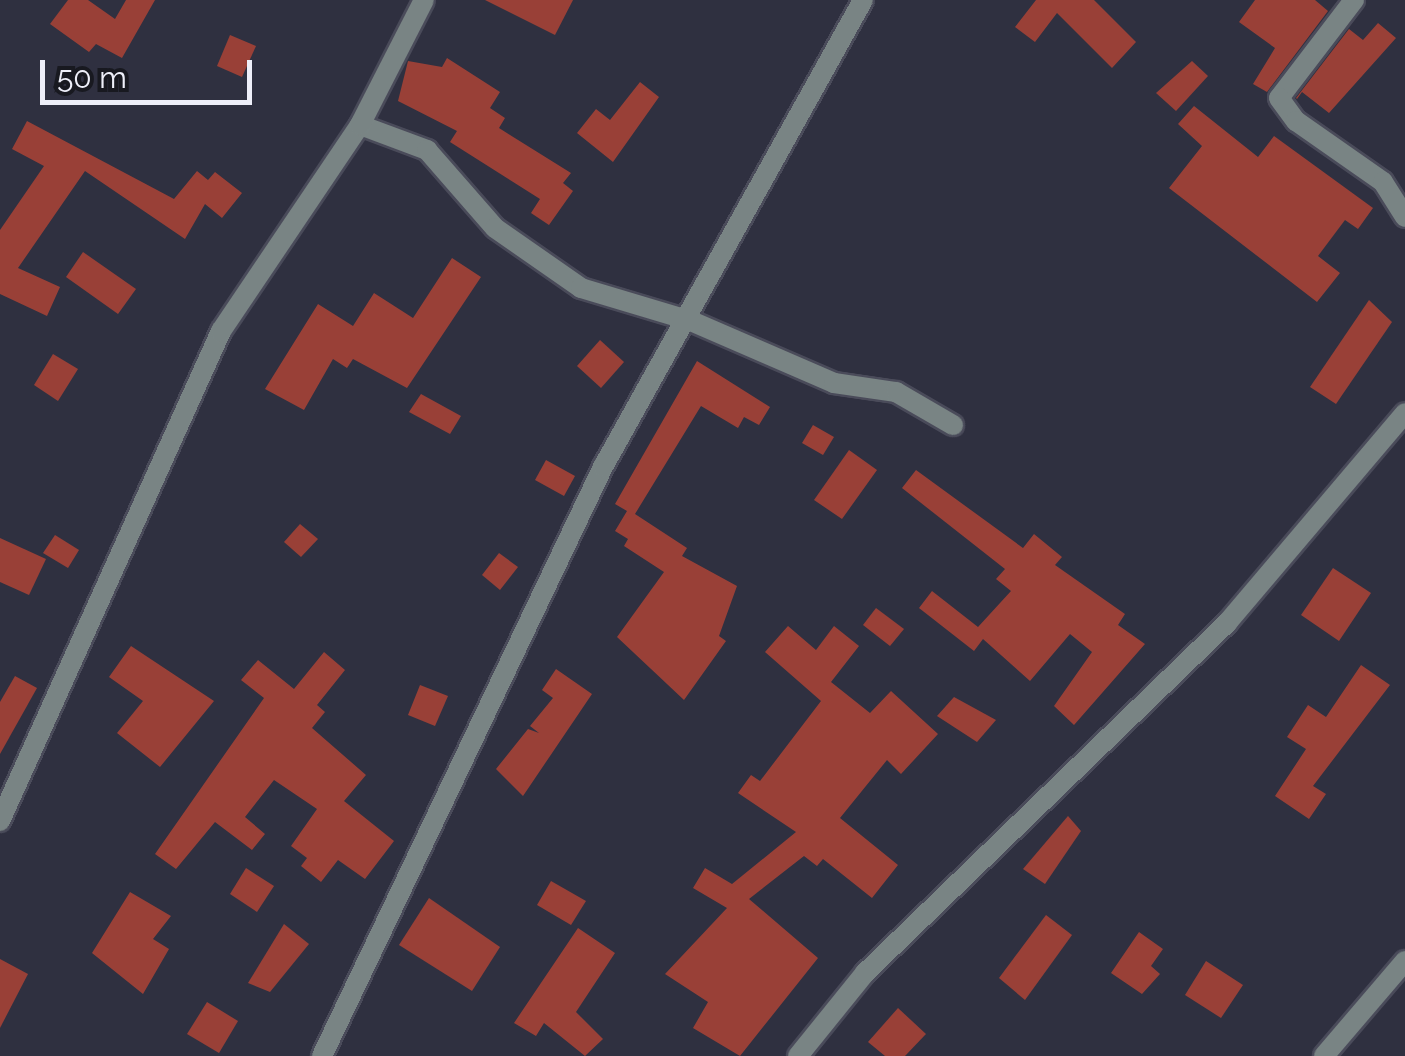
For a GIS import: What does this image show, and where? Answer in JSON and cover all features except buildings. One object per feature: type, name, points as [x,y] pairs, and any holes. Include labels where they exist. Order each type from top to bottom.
[{"type":"street","points":[[0,821],[222,331],[360,125],[424,0]]},
{"type":"street","points":[[322,1056],[603,466],[691,321],[863,0]]},
{"type":"street","points":[[1354,0],[1279,98],[1296,121],[1383,182],[1405,218]]},
{"type":"street","points":[[360,125],[427,150],[527,256],[581,288],[691,321],[834,383],[896,392],[954,425]]},
{"type":"street","points":[[798,1056],[865,973],[1226,623],[1405,413]]},
{"type":"street","points":[[1324,1056],[1405,961]]}]
